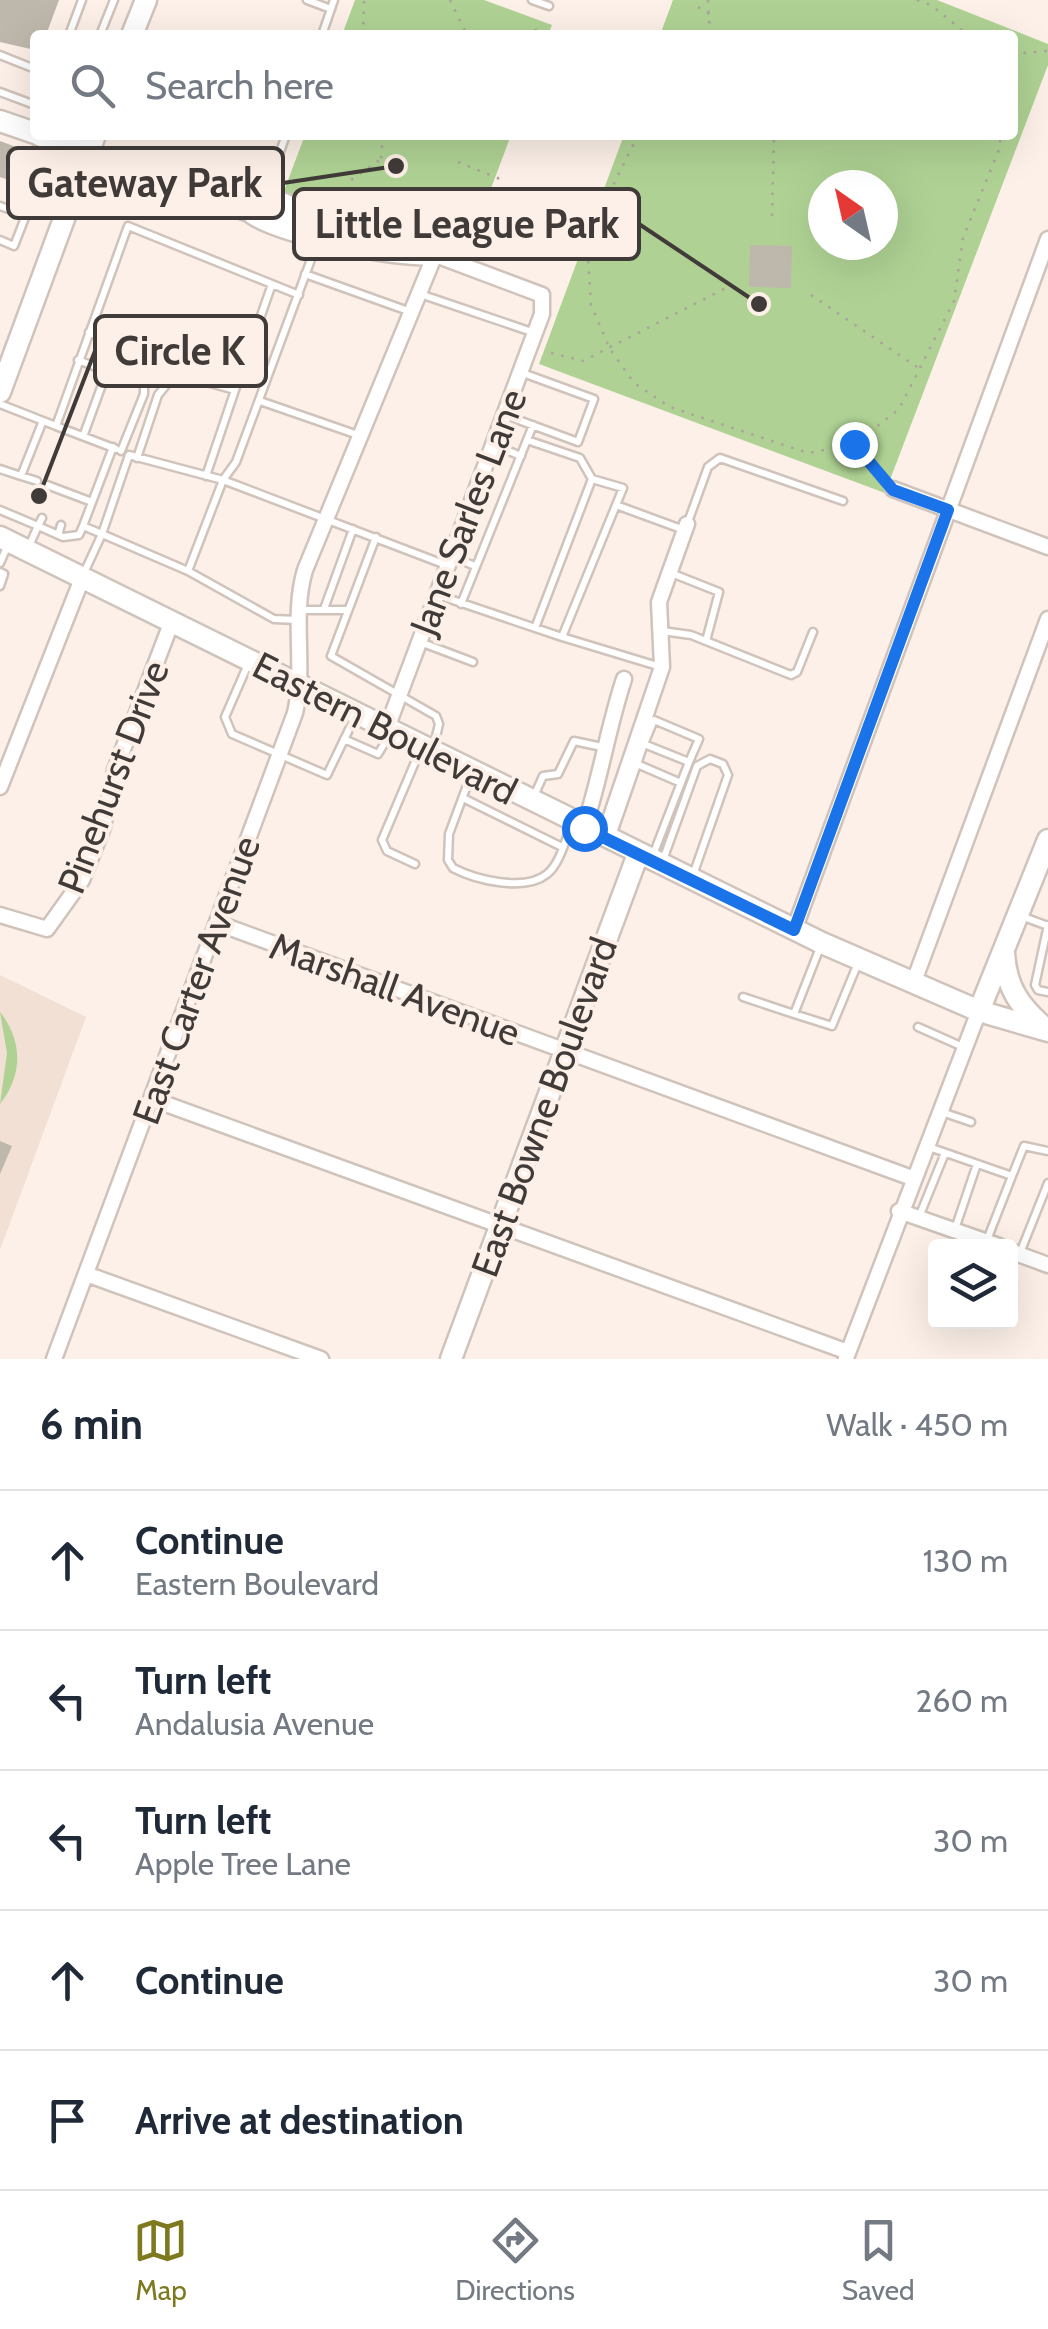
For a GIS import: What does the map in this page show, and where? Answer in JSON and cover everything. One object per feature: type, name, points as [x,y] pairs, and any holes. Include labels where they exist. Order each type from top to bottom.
[{"type":"street","points":[[134,30],[146,0]]},
{"type":"street","points":[[0,121],[30,132]]},
{"type":"street","points":[[0,392],[91,144],[246,212],[266,226],[327,228],[417,248],[434,257]]},
{"type":"street","points":[[260,194],[360,236]]},
{"type":"street","points":[[327,228],[414,259],[434,257]]},
{"type":"street","points":[[794,930],[1048,240]]},
{"type":"street","points":[[302,686],[299,615],[305,570],[434,257]]},
{"type":"street","name":"Jane Sarles Lane","points":[[390,729],[436,594],[535,333],[542,296],[434,257]]},
{"type":"street","points":[[893,490],[1048,547]]},
{"type":"street","points":[[607,839],[662,667],[659,602],[686,527]]},
{"type":"street","name":"Eastern Boulevard","points":[[12,543],[822,944],[979,1011],[1048,1031]]},
{"type":"street","points":[[0,787],[83,576]]},
{"type":"street","points":[[913,984],[1048,619]]},
{"type":"street","name":"Pinehurst Drive","points":[[0,915],[47,929],[89,862],[103,827],[116,770],[172,621]]},
{"type":"street","points":[[578,825],[606,761],[602,747],[624,679]]},
{"type":"street","name":"East Carter Avenue","points":[[54,1359],[302,686]]},
{"type":"street","points":[[152,1098],[847,1356],[938,1110],[1048,840]]},
{"type":"street","name":"East Bowne Boulevard","points":[[451,1359],[564,1050],[650,860]]},
{"type":"street","name":"Marshall Avenue","points":[[217,923],[912,1178]]},
{"type":"street","points":[[1004,953],[1005,975],[1014,997],[1048,1031]]},
{"type":"street","points":[[899,1211],[978,1239]]},
{"type":"street","points":[[1018,1253],[1048,1265]]},
{"type":"street","points":[[86,1274],[321,1359]]},
{"type":"lane","points":[[71,30],[82,0]]},
{"type":"lane","points":[[102,30],[114,0]]},
{"type":"lane","points":[[307,0],[331,9]]},
{"type":"lane","points":[[324,30],[334,0]]},
{"type":"lane","points":[[532,0],[549,6]]},
{"type":"lane","points":[[0,55],[30,67]]},
{"type":"lane","points":[[0,92],[30,104]]},
{"type":"lane","points":[[246,212],[260,194],[284,140]]},
{"type":"lane","points":[[0,206],[26,216],[14,246],[0,240]]},
{"type":"lane","points":[[56,426],[128,226],[299,295]]},
{"type":"lane","points":[[188,571],[223,480],[236,462],[305,274],[327,228]]},
{"type":"lane","points":[[305,274],[411,312]]},
{"type":"lane","points":[[206,476],[272,284]]},
{"type":"lane","points":[[419,293],[535,333]]},
{"type":"lane","points":[[89,332],[159,360],[171,372],[235,390]]},
{"type":"lane","points":[[78,360],[107,370],[84,434]]},
{"type":"lane","points":[[2,508],[40,522],[58,535],[79,536],[144,394],[144,370],[159,360]]},
{"type":"lane","points":[[83,576],[122,477],[158,395],[172,378],[171,372]]},
{"type":"lane","points":[[504,414],[578,442],[594,399],[520,372]]},
{"type":"lane","points":[[0,392],[42,423],[84,434],[133,456],[223,480],[376,537],[476,566]]},
{"type":"lane","points":[[260,402],[361,436]]},
{"type":"lane","points":[[26,490],[26,477],[42,423]]},
{"type":"lane","points":[[461,604],[533,425]]},
{"type":"lane","points":[[527,440],[580,458],[592,480],[623,488],[562,637]]},
{"type":"lane","points":[[493,445],[521,456]]},
{"type":"lane","points":[[616,505],[686,527],[708,467],[720,458],[842,501]]},
{"type":"lane","points":[[0,469],[26,477]]},
{"type":"lane","points":[[106,470],[122,477]]},
{"type":"lane","points":[[11,485],[26,477]]},
{"type":"lane","points":[[536,628],[592,480]]},
{"type":"lane","points":[[49,499],[50,486],[92,502]]},
{"type":"lane","points":[[67,506],[72,494]]},
{"type":"lane","points":[[0,563],[12,543],[40,522]]},
{"type":"lane","points":[[58,535],[61,525]]},
{"type":"lane","points":[[82,526],[144,556],[188,571],[274,620],[324,609],[346,610]]},
{"type":"lane","points":[[324,609],[352,529]]},
{"type":"lane","points":[[376,537],[330,656],[438,720],[382,840],[387,851],[416,864]]},
{"type":"lane","points":[[0,572],[4,574],[0,586]]},
{"type":"lane","points":[[670,572],[720,592],[706,641]]},
{"type":"lane","points":[[436,594],[662,667]]},
{"type":"lane","points":[[660,630],[706,641],[791,675],[797,672],[813,632]]},
{"type":"lane","points":[[419,642],[473,662]]},
{"type":"lane","points":[[250,660],[225,717],[226,727],[280,754],[327,775],[357,713]]},
{"type":"lane","points":[[607,839],[654,720],[699,739],[650,860]]},
{"type":"lane","points":[[344,739],[378,754],[390,729]]},
{"type":"lane","points":[[532,802],[543,776],[558,774],[574,741],[602,747]]},
{"type":"lane","points":[[644,744],[689,762]]},
{"type":"lane","points":[[650,860],[698,766],[710,759],[724,764],[728,775],[691,881]]},
{"type":"lane","points":[[638,764],[681,783]]},
{"type":"lane","points":[[472,772],[450,834],[448,860],[470,876],[528,882],[543,877],[551,871],[578,825]]},
{"type":"lane","points":[[463,798],[562,847]]},
{"type":"lane","points":[[1020,916],[1048,925],[1044,964],[1035,984],[1038,990],[1048,992]]},
{"type":"lane","points":[[794,1014],[822,944]]},
{"type":"lane","points":[[743,996],[832,1026],[859,960]]},
{"type":"lane","points":[[918,1028],[964,1048]]},
{"type":"lane","points":[[938,1110],[971,1122]]},
{"type":"lane","points":[[925,1145],[1012,1176]]},
{"type":"lane","points":[[993,1239],[1024,1146],[1048,1150]]},
{"type":"lane","points":[[919,1218],[944,1153]]},
{"type":"lane","points":[[954,1230],[978,1164]]},
{"type":"lane","points":[[1018,1246],[1048,1183]]},
{"type":"path","points":[[364,0],[364,30]]},
{"type":"path","points":[[450,0],[465,30]]},
{"type":"path","points":[[708,0],[710,30]]},
{"type":"path","points":[[917,0],[931,5],[962,30]]},
{"type":"path","points":[[698,7],[710,14]]},
{"type":"path","points":[[536,30],[542,27]]},
{"type":"path","points":[[1018,53],[1048,50]]},
{"type":"path","points":[[381,159],[383,140]]},
{"type":"path","points":[[635,140],[600,210],[588,255],[592,305],[610,349],[634,383],[670,406],[764,442],[808,453],[854,444],[899,409],[954,301],[962,238],[1000,140]]},
{"type":"path","points":[[772,216],[774,140]]},
{"type":"path","points":[[327,228],[360,170],[381,159],[408,156]]},
{"type":"path","points":[[458,162],[500,178]]},
{"type":"path","points":[[346,191],[364,197],[394,197]]},
{"type":"path","points":[[550,352],[583,360],[726,288]]},
{"type":"path","points":[[811,295],[919,368]]},
{"type":"path","points":[[854,444],[893,490]]},
{"type":"shaded area","points":[[0,975],[86,1017],[0,1250]]},
{"type":"green space","points":[[355,0],[484,0],[552,25],[550,30],[344,30]]},
{"type":"green space","points":[[673,0],[937,0],[1013,30],[662,30]]},
{"type":"green space","points":[[1018,32],[1048,44],[1048,65],[885,493],[539,364],[622,140],[1018,140]]},
{"type":"green space","points":[[303,140],[509,140],[466,255],[363,227],[282,196]]},
{"type":"green space","points":[[0,1012],[13,1035],[17,1058],[13,1081],[0,1104],[7,1053]]},
{"type":"building","points":[[0,0],[59,0],[48,30],[30,30],[30,49],[0,42]]},
{"type":"building","points":[[0,141],[56,162],[53,168],[60,170],[53,189],[47,187],[44,193],[0,177]]},
{"type":"building","points":[[750,245],[792,246],[791,288],[749,287]]},
{"type":"building","points":[[0,1141],[12,1146],[0,1174]]},
{"type":"place","name":"Gateway Park","points":[[396,166]]},
{"type":"place","name":"Little League Park","points":[[759,304]]},
{"type":"place","name":"Circle K","points":[[39,496]]},
{"type":"route","points":[[584,828],[794,930],[948,510],[893,490],[854,444]]}]
